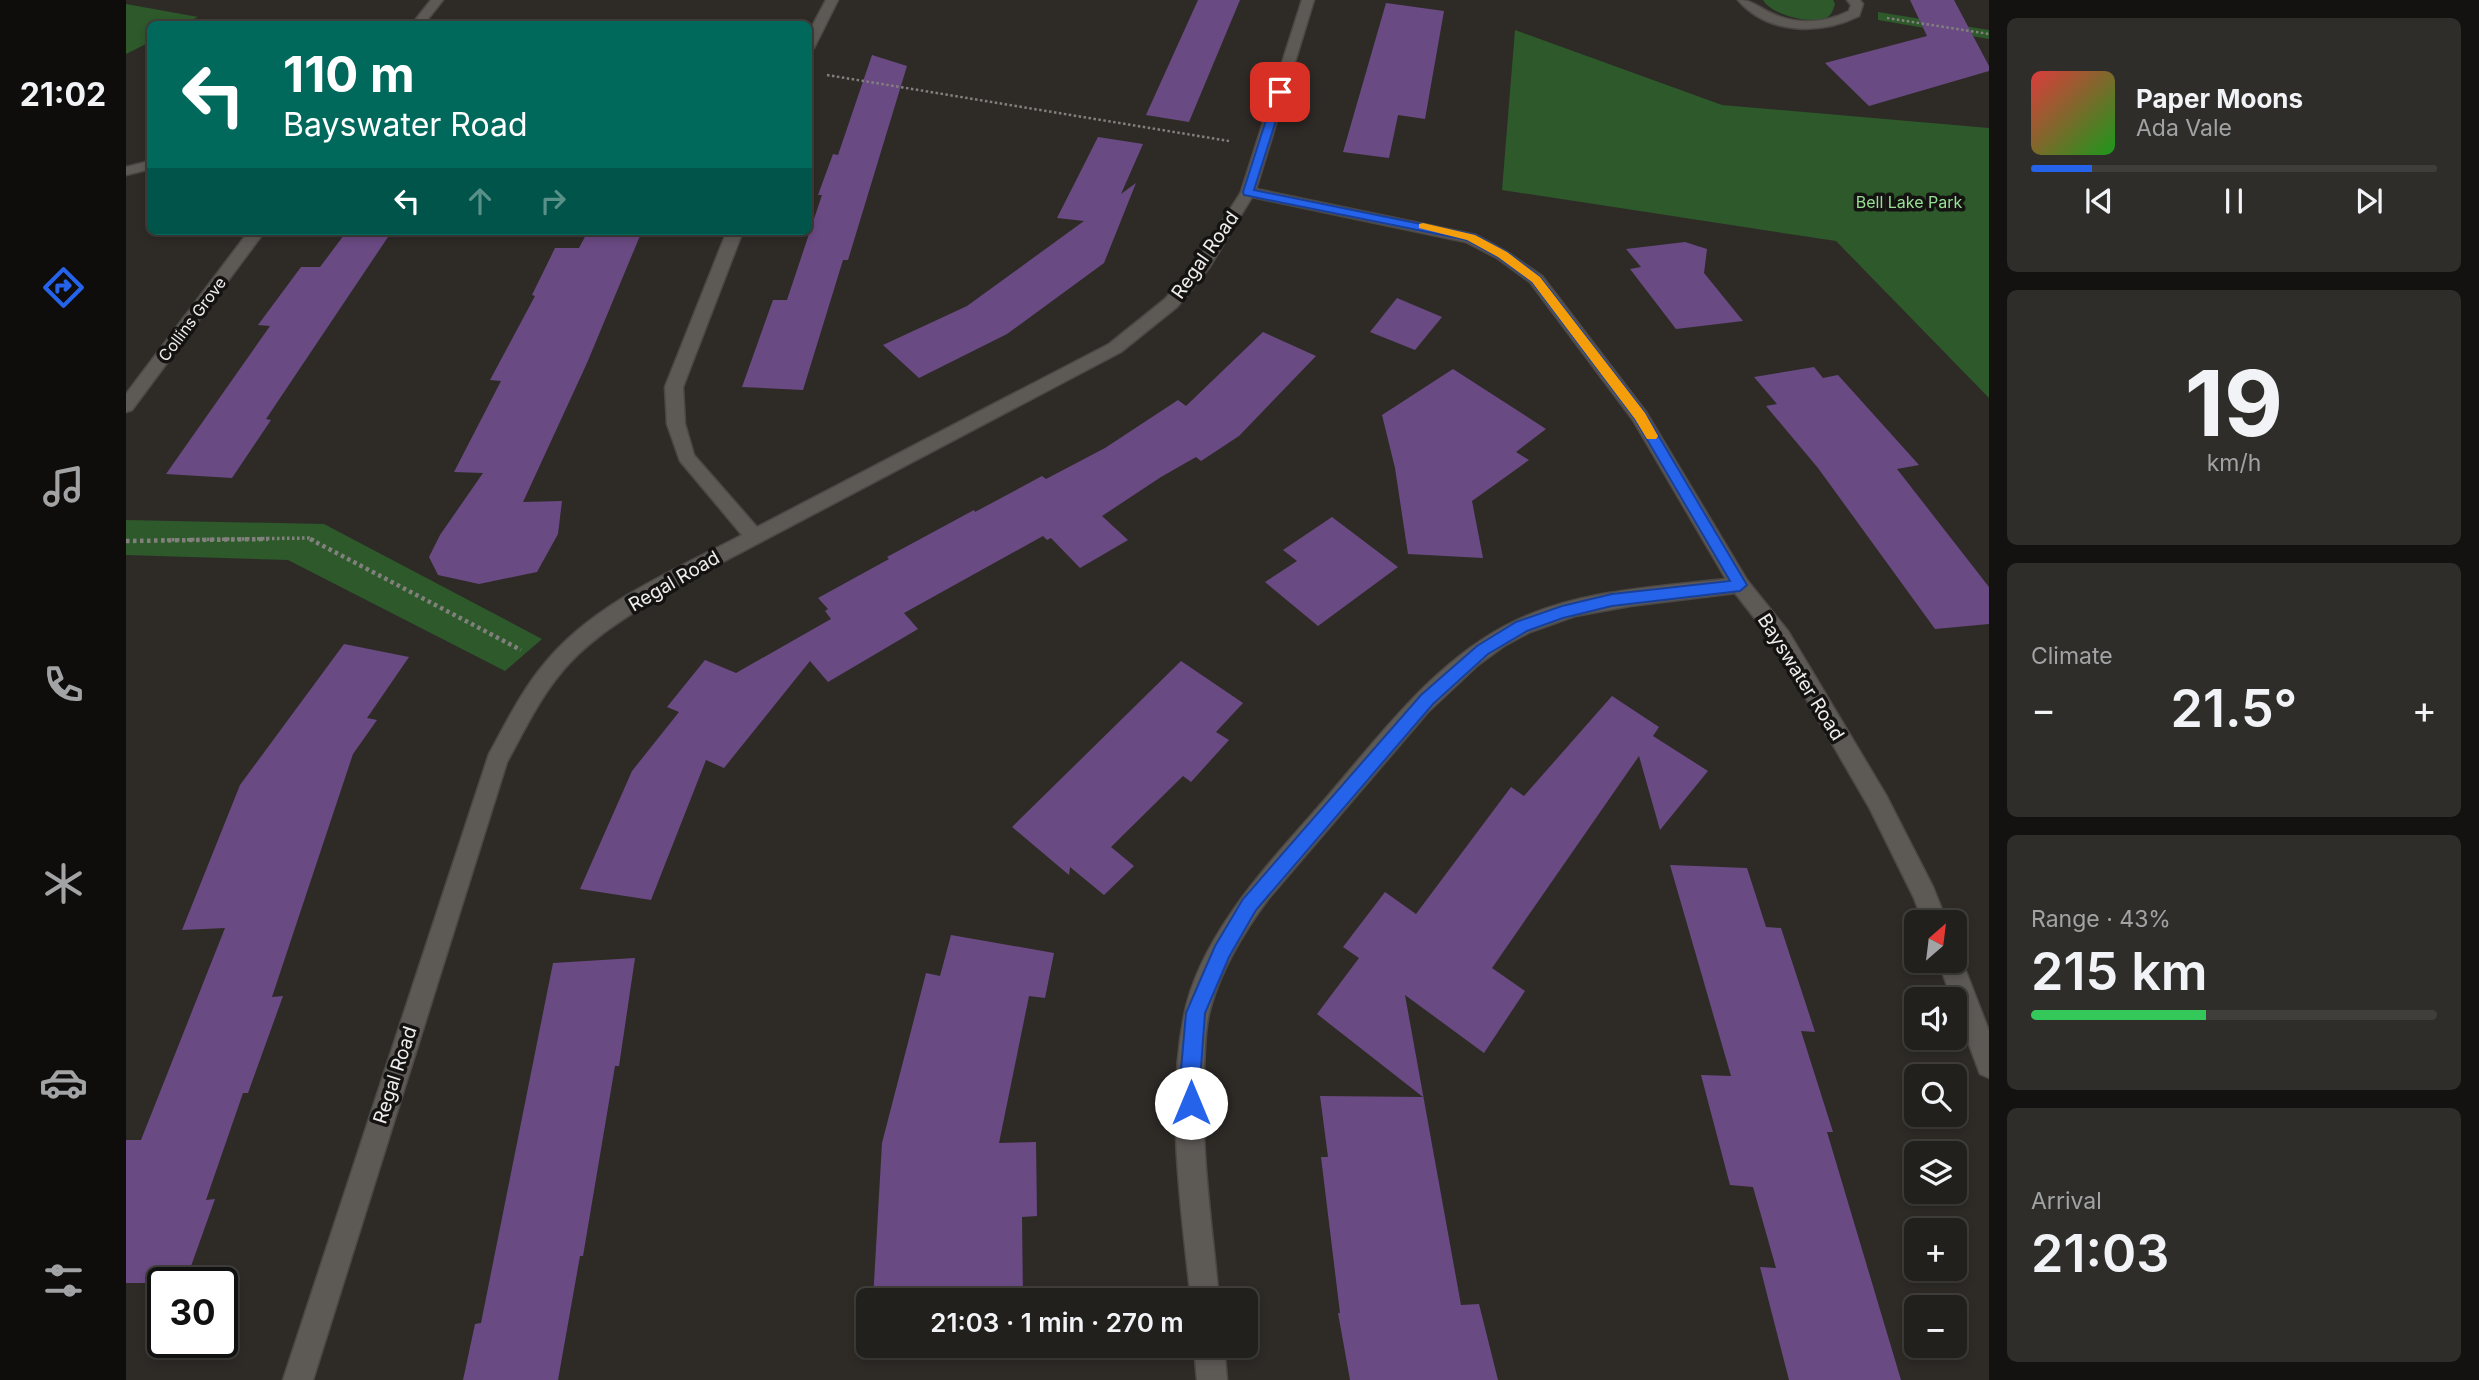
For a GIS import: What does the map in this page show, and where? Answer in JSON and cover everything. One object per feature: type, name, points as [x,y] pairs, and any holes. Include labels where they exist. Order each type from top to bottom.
[{"type":"street","points":[[420,21],[437,0]]},
{"type":"street","points":[[812,40],[832,0]]},
{"type":"street","name":"Regal Road","points":[[298,1380],[497,761],[553,667],[609,619],[659,587],[1115,348],[1171,303],[1202,265],[1248,192],[1308,0]]},
{"type":"street","points":[[1744,0],[1756,11],[1770,17],[1805,25],[1842,21],[1854,6]]},
{"type":"street","points":[[126,171],[147,166]]},
{"type":"street","name":"Bayswater Road","points":[[1248,192],[1471,238],[1502,255],[1536,279],[1640,416],[1740,585],[1781,637],[1878,802],[1931,910]]},
{"type":"street","name":"Collins Grove","points":[[126,406],[254,235]]},
{"type":"street","points":[[733,235],[674,387],[676,412],[686,457],[754,536]]},
{"type":"street","points":[[1204,1288],[1193,1169],[1190,1081],[1196,1013],[1222,952],[1250,904],[1427,699],[1482,650],[1521,626],[1562,612],[1612,600],[1740,585]]},
{"type":"street","points":[[1954,973],[1989,1065]]},
{"type":"street","points":[[1210,1358],[1212,1380]]},
{"type":"path","points":[[1854,6],[1989,34]]},
{"type":"path","points":[[822,74],[1264,147]]},
{"type":"path","points":[[126,541],[309,538],[553,667]]},
{"type":"green space","points":[[1763,0],[1833,0],[1835,4],[1828,17],[1810,20],[1782,14]]},
{"type":"green space","points":[[126,4],[198,17],[189,21],[147,21],[147,44],[126,54]]},
{"type":"green space","points":[[1878,12],[1989,30],[1989,39],[1878,20]]},
{"type":"green space","name":"Bell Lake Park","points":[[1515,30],[1722,105],[1989,128],[1989,398],[1836,241],[1502,190]]},
{"type":"green space","points":[[126,520],[324,524],[542,639],[505,671],[288,560],[126,555]]},
{"type":"building","points":[[1198,0],[1240,0],[1189,122],[1146,115]]},
{"type":"building","points":[[1910,0],[1954,0],[1989,66],[1989,71],[1869,106],[1825,63],[1927,36]]},
{"type":"building","points":[[1386,3],[1444,11],[1425,119],[1398,115],[1389,158],[1343,152]]},
{"type":"building","points":[[872,55],[907,66],[848,260],[843,260],[803,390],[742,387],[773,300],[787,300],[809,235],[812,235],[812,225],[822,195],[818,195],[833,154],[838,155]]},
{"type":"building","points":[[1098,137],[1143,144],[1121,194],[1136,183],[1104,263],[1007,334],[919,378],[883,345],[967,306],[1084,221],[1057,218]]},
{"type":"building","points":[[344,235],[389,235],[266,419],[271,420],[232,478],[166,474],[270,326],[258,325],[301,267],[320,267]]},
{"type":"building","points":[[586,235],[640,235],[587,363],[523,502],[562,501],[558,534],[537,572],[479,584],[438,575],[429,557],[440,535],[483,473],[454,472],[501,381],[490,380],[535,296],[532,295],[555,248],[579,248]]},
{"type":"building","points":[[1685,242],[1707,249],[1704,273],[1743,321],[1676,329],[1630,269],[1641,267],[1626,249]]},
{"type":"building","points":[[1397,298],[1442,317],[1415,350],[1370,332]]},
{"type":"building","points":[[1263,332],[1316,356],[1239,436],[1201,461],[1196,457],[1161,477],[1102,516],[1128,540],[1080,568],[1051,538],[1047,540],[1043,536],[904,613],[918,629],[828,682],[810,661],[724,768],[706,760],[651,900],[580,889],[632,771],[679,712],[667,707],[705,660],[736,673],[831,619],[825,611],[828,609],[818,598],[974,510],[975,512],[1042,476],[1046,479],[1105,448],[1178,400],[1186,406]]},
{"type":"building","points":[[1814,367],[1823,378],[1838,375],[1919,465],[1897,469],[1989,587],[1989,624],[1935,629],[1818,468],[1766,406],[1777,404],[1754,377]]},
{"type":"building","points":[[1453,369],[1546,429],[1516,452],[1529,460],[1472,501],[1483,558],[1408,554],[1395,468],[1382,415]]},
{"type":"building","points":[[1332,517],[1398,567],[1318,626],[1265,582],[1297,561],[1283,550]]},
{"type":"building","points":[[344,644],[409,657],[367,718],[377,720],[353,754],[272,997],[283,996],[248,1093],[243,1093],[206,1200],[215,1199],[191,1267],[147,1267],[147,1283],[126,1283],[126,1140],[141,1140],[225,928],[182,930],[240,785]]},
{"type":"building","points":[[1181,661],[1243,703],[1216,732],[1229,740],[1191,782],[1183,776],[1111,847],[1134,866],[1104,895],[1070,867],[1069,875],[1012,827]]},
{"type":"building","points":[[1612,696],[1659,727],[1653,736],[1708,771],[1660,830],[1639,756],[1492,968],[1525,991],[1484,1053],[1405,995],[1461,1305],[1479,1304],[1498,1380],[1350,1380],[1338,1313],[1321,1157],[1328,1157],[1320,1096],[1423,1097],[1317,1014],[1359,958],[1343,947],[1385,892],[1416,914],[1511,787],[1524,796]]},
{"type":"building","points":[[1670,865],[1747,868],[1766,927],[1781,928],[1815,1032],[1801,1031],[1833,1132],[1827,1132],[1901,1380],[1789,1380],[1760,1267],[1776,1268],[1753,1187],[1730,1185],[1701,1075],[1731,1076]]},
{"type":"building","points":[[951,935],[1054,953],[1045,998],[1029,996],[999,1143],[1036,1142],[1037,1216],[1022,1217],[1023,1288],[874,1288],[882,1143],[926,973],[940,976]]},
{"type":"building","points":[[635,958],[619,1066],[615,1066],[583,1256],[580,1256],[558,1380],[463,1380],[475,1324],[481,1323],[553,963]]},
{"type":"slow traffic","points":[[1423,226],[1471,238],[1502,255],[1536,279],[1640,416],[1652,436]]},
{"type":"route","points":[[1191,1103],[1190,1081],[1196,1013],[1222,952],[1250,904],[1427,699],[1482,650],[1521,626],[1562,612],[1612,600],[1740,585],[1640,416],[1536,279],[1502,255],[1471,238],[1248,192],[1280,92]]}]
